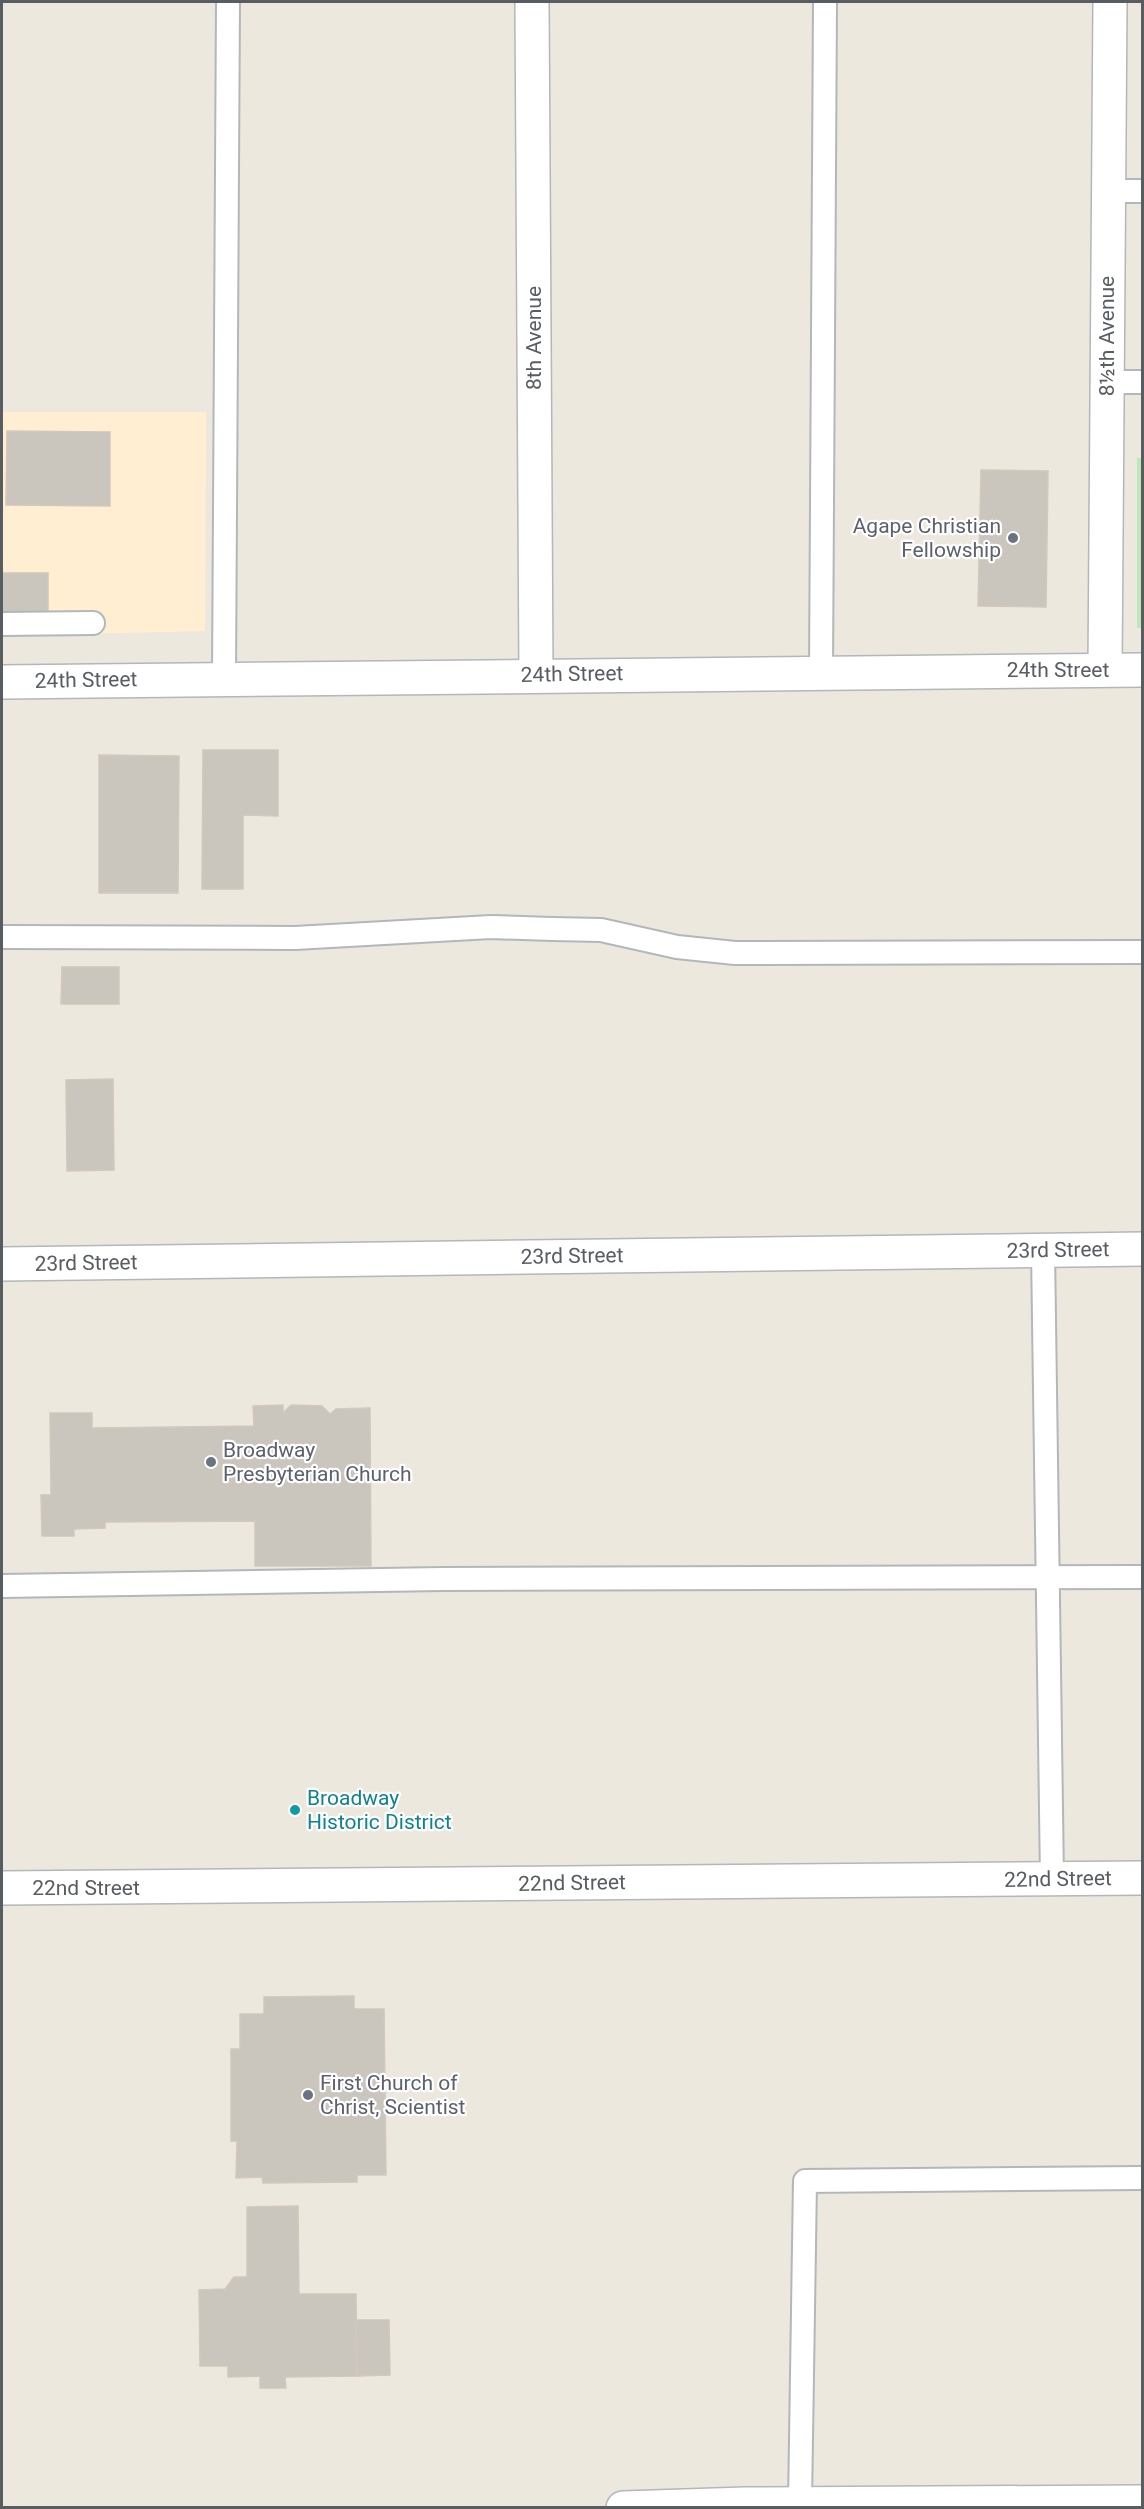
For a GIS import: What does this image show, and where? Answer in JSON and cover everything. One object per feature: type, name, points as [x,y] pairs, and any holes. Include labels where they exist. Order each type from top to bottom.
[{"type":"street","name":"8th Avenue","points":[[532,2],[536,674]]},
{"type":"street","name":"8½th Avenue","points":[[1105,670],[1110,2]]},
{"type":"street","name":"24th Street","points":[[2,682],[536,674],[1143,669]]},
{"type":"street","name":"23rd Street","points":[[2,1264],[1143,1249]]},
{"type":"street","name":"22nd Street","points":[[2,1888],[1143,1878]]},
{"type":"street","points":[[623,2508],[800,2504],[1143,2502]]},
{"type":"lane","points":[[224,678],[228,2]]},
{"type":"lane","points":[[821,672],[825,2]]},
{"type":"lane","points":[[1109,191],[1143,191]]},
{"type":"lane","points":[[1107,382],[1143,382]]},
{"type":"lane","points":[[2,624],[93,623]]},
{"type":"lane","points":[[2,938],[295,938],[491,927],[601,930],[677,947],[735,953],[1143,952]]},
{"type":"lane","points":[[1043,1250],[1052,1879]]},
{"type":"lane","points":[[2,1586],[442,1579],[1143,1577]]},
{"type":"lane","points":[[800,2504],[805,2181],[1143,2178]]},
{"type":"shaded area","points":[[2,412],[206,412],[205,631],[2,636]]},
{"type":"green space","points":[[1137,458],[1142,458],[1142,628],[1137,628]]},
{"type":"building","points":[[7,431],[110,432],[110,506],[6,505]]},
{"type":"building","name":"Agape Christian Fellowship","points":[[981,470],[1048,471],[1046,607],[978,606]]},
{"type":"building","points":[[2,573],[48,573],[48,617],[2,617]]},
{"type":"building","points":[[203,750],[278,750],[278,816],[243,815],[243,889],[202,889]]},
{"type":"building","points":[[99,755],[179,756],[178,893],[99,893]]},
{"type":"building","points":[[62,967],[119,967],[119,1004],[61,1004]]},
{"type":"building","points":[[113,1079],[114,1170],[67,1171],[66,1080]]},
{"type":"building","name":"Broadway Presbyterian Church","points":[[283,1405],[283,1413],[291,1405],[322,1406],[330,1414],[336,1409],[370,1408],[371,1566],[255,1566],[255,1521],[105,1522],[105,1528],[74,1529],[74,1536],[42,1536],[41,1495],[51,1495],[50,1413],[92,1413],[92,1428],[254,1426],[253,1406]]},
{"type":"building","name":"First Church of Christ, Scientist","points":[[354,1996],[354,2009],[384,2009],[386,2175],[357,2175],[357,2182],[263,2183],[262,2177],[236,2178],[237,2141],[231,2141],[231,2049],[240,2049],[240,2014],[264,2014],[264,1997]]},
{"type":"building","points":[[298,2206],[299,2294],[356,2294],[357,2376],[285,2377],[286,2388],[260,2388],[260,2376],[228,2377],[228,2366],[200,2366],[199,2290],[225,2289],[234,2277],[247,2277],[247,2207]]},
{"type":"building","points":[[356,2320],[389,2320],[390,2375],[357,2376]]},
{"type":"place","name":"Agape Christian Fellowship","points":[[1013,538]]},
{"type":"place","name":"Broadway Presbyterian Church","points":[[211,1462]]},
{"type":"place","name":"Broadway Historic District","points":[[295,1810]]},
{"type":"place","name":"First Church of Christ, Scientist","points":[[308,2095]]}]
